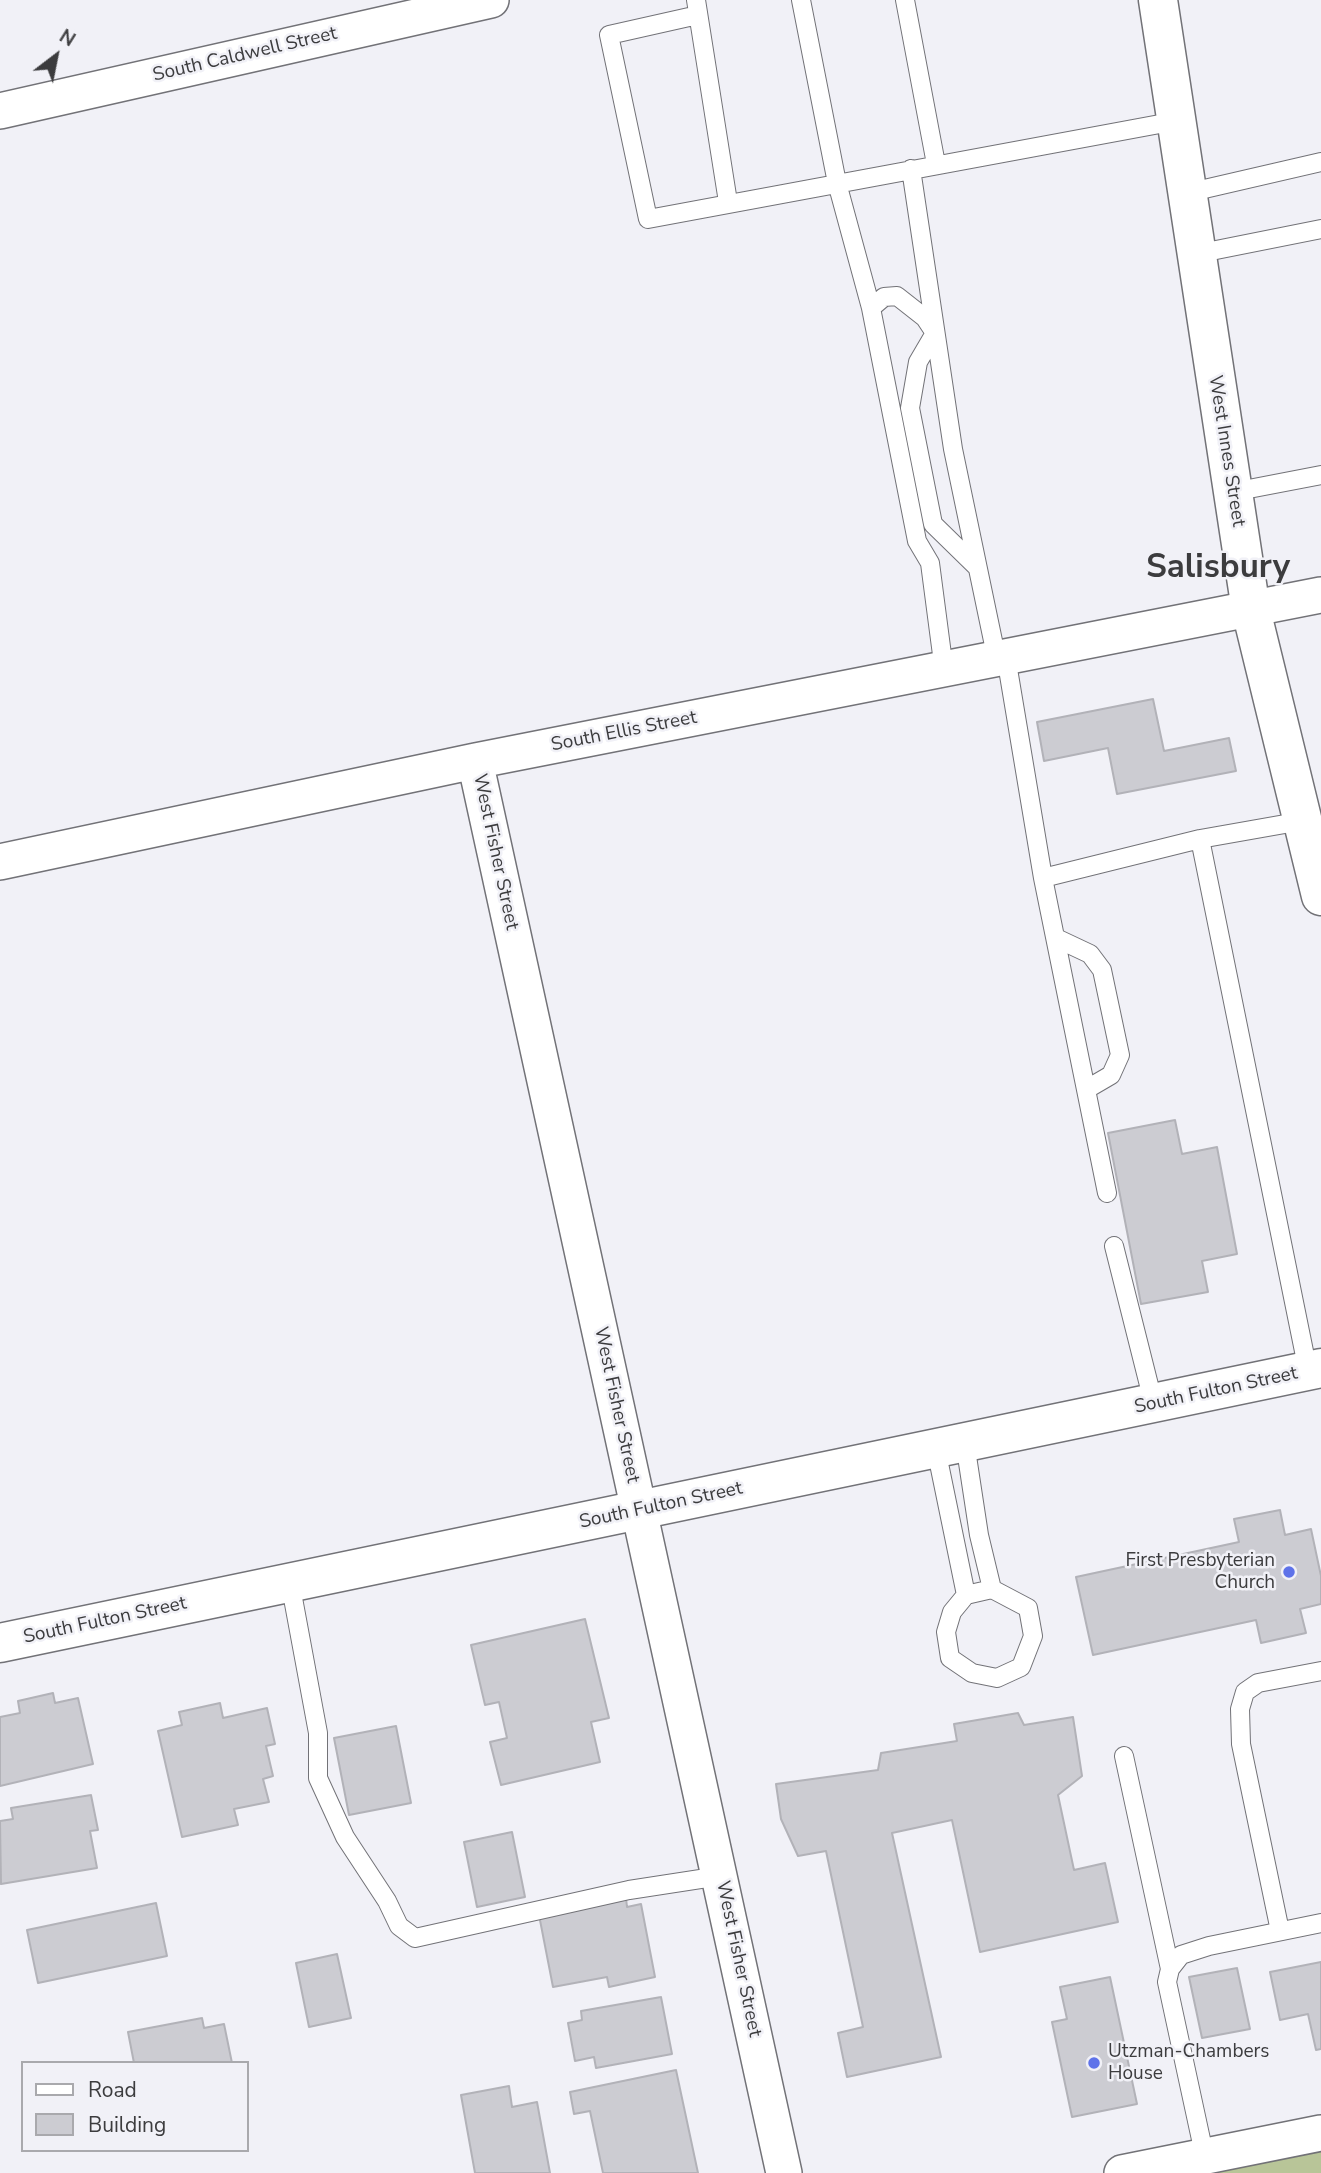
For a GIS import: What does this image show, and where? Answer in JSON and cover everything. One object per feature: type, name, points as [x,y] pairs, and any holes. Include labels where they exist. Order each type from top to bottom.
[{"type":"street","name":"South Caldwell Street","points":[[0,111],[362,14],[491,0]]},
{"type":"street","name":"West Innes Street","points":[[1158,0],[1251,610],[1321,896]]},
{"type":"street","name":"South Ellis Street","points":[[0,862],[475,761],[1321,595]]},
{"type":"street","name":"West Fisher Street","points":[[475,761],[784,2173]]},
{"type":"street","name":"South Fulton Street","points":[[0,1643],[1154,1405],[1314,1369]]},
{"type":"street","points":[[1122,2173],[1321,2133]]},
{"type":"lane","points":[[801,0],[837,183],[872,308],[917,541],[930,563],[944,670]]},
{"type":"lane","points":[[905,0],[936,164]]},
{"type":"lane","points":[[728,202],[697,7],[609,35],[648,219],[728,202],[1176,121]]},
{"type":"lane","points":[[1187,193],[1321,162]]},
{"type":"lane","points":[[911,169],[953,449],[976,567],[1001,658],[1107,1193]]},
{"type":"lane","points":[[1196,254],[1320,230]]},
{"type":"lane","points":[[872,308],[884,297],[897,296],[925,318],[935,333]]},
{"type":"lane","points":[[935,333],[918,362],[910,408],[933,524],[976,567]]},
{"type":"lane","points":[[1233,492],[1321,475]]},
{"type":"lane","points":[[1043,878],[1200,839],[1302,821]]},
{"type":"lane","points":[[1200,839],[1314,1369]]},
{"type":"lane","points":[[1056,937],[1090,954],[1102,970],[1120,1055],[1111,1075],[1087,1089]]},
{"type":"lane","points":[[1114,1246],[1154,1405]]},
{"type":"lane","points":[[950,1446],[979,1535],[992,1589]]},
{"type":"lane","points":[[950,1446],[966,1595]]},
{"type":"lane","points":[[290,1582],[318,1732],[318,1778],[345,1837],[387,1901],[399,1926],[415,1938],[629,1890],[720,1877]]},
{"type":"lane","points":[[992,1589],[1028,1608],[1033,1636],[1021,1667],[997,1678],[972,1673],[950,1658],[946,1632],[953,1612],[966,1595],[992,1589]]},
{"type":"lane","points":[[1280,1931],[1241,1744],[1240,1709],[1245,1692],[1258,1683],[1321,1671]]},
{"type":"lane","points":[[1124,1756],[1170,1969]]},
{"type":"lane","points":[[1205,2158],[1167,1982],[1170,1969],[1181,1955],[1321,1923]]},
{"type":"green space","points":[[1321,2138],[1321,2173],[1150,2173]]},
{"type":"building","points":[[1153,699],[1164,751],[1229,738],[1236,771],[1117,794],[1108,748],[1044,761],[1037,722]]},
{"type":"building","points":[[1175,1120],[1182,1154],[1217,1147],[1237,1254],[1202,1261],[1208,1292],[1141,1304],[1108,1133]]},
{"type":"building","points":[[1280,1510],[1285,1535],[1311,1529],[1321,1576],[1321,1604],[1300,1609],[1306,1633],[1261,1643],[1256,1620],[1093,1655],[1076,1577],[1239,1542],[1234,1519]]},
{"type":"building","points":[[585,1619],[609,1718],[591,1722],[600,1762],[501,1785],[490,1742],[507,1738],[499,1702],[485,1705],[471,1645]]},
{"type":"building","points":[[53,1693],[55,1703],[78,1698],[93,1764],[0,1786],[0,1717],[20,1713],[18,1701]]},
{"type":"building","points":[[220,1703],[223,1718],[267,1708],[275,1744],[266,1746],[273,1776],[263,1779],[269,1802],[234,1809],[238,1825],[182,1837],[158,1731],[182,1725],[179,1712]]},
{"type":"building","points":[[1018,1713],[1024,1725],[1073,1717],[1082,1776],[1058,1795],[1074,1870],[1105,1863],[1118,1922],[980,1952],[952,1820],[892,1833],[941,2057],[847,2077],[838,2033],[863,2027],[826,1851],[798,1856],[781,1819],[776,1784],[878,1770],[881,1753],[957,1741],[954,1724]]},
{"type":"building","points":[[396,1726],[411,1803],[349,1815],[334,1738]]},
{"type":"building","points":[[91,1795],[98,1830],[90,1831],[97,1868],[1,1884],[0,1821],[13,1819],[11,1808]]},
{"type":"building","points":[[512,1832],[525,1897],[477,1907],[464,1842]]},
{"type":"building","points":[[626,1898],[627,1907],[641,1904],[655,1977],[609,1987],[607,1977],[553,1987],[539,1915]]},
{"type":"building","points":[[156,1903],[167,1956],[38,1983],[27,1930]]},
{"type":"building","points":[[337,1954],[351,2018],[309,2027],[296,1963]]},
{"type":"building","points":[[1321,1962],[1321,2049],[1316,2050],[1308,2014],[1280,2020],[1270,1972]]},
{"type":"building","points":[[1237,1968],[1250,2029],[1202,2038],[1189,1977]]},
{"type":"building","name":"Utzman-Chambers House","points":[[1110,1977],[1137,2104],[1072,2117],[1052,2022],[1067,2019],[1060,1987]]},
{"type":"building","points":[[661,1997],[672,2054],[596,2068],[594,2057],[575,2061],[568,2023],[582,2020],[581,2011]]},
{"type":"building","points":[[202,2018],[204,2028],[224,2024],[232,2061],[134,2061],[128,2032]]},
{"type":"building","points":[[676,2070],[698,2173],[603,2173],[590,2111],[574,2114],[570,2092]]},
{"type":"building","points":[[509,2086],[512,2107],[537,2102],[550,2173],[475,2173],[461,2095]]},
{"type":"place","name":"First Presbyterian Church","points":[[1289,1572]]},
{"type":"place","name":"Utzman-Chambers House","points":[[1094,2063]]},
{"type":"district","name":"Salisbury","points":[[1218,569]]}]
